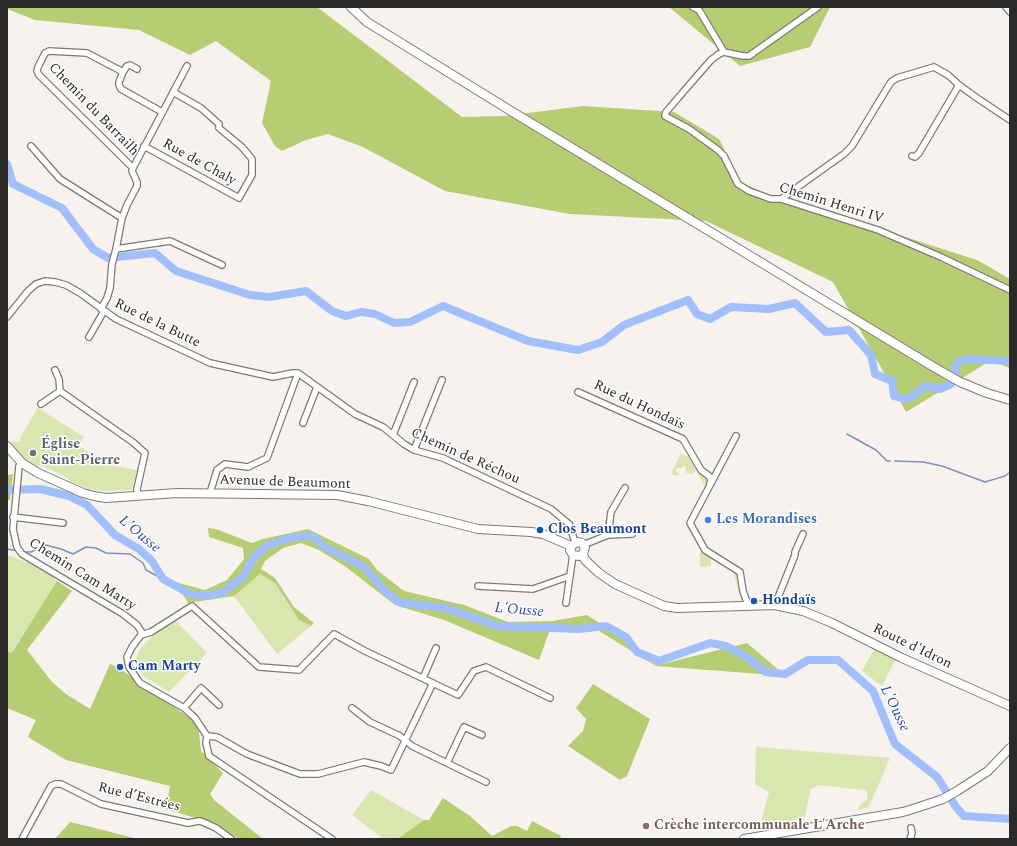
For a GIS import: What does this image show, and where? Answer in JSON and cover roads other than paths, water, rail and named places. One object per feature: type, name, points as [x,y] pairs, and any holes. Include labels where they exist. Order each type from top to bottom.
[{"type":"street","points":[[352,7],[431,58],[726,237],[745,252],[960,382],[986,393],[1010,400]]},
{"type":"street","points":[[693,7],[699,10],[724,52],[743,56],[748,56],[818,7]]},
{"type":"street","points":[[1006,7],[1010,12]]},
{"type":"street","name":"Chemin du Barrailh","points":[[123,72],[87,53],[49,51],[45,54],[37,72],[44,81],[133,168]]},
{"type":"street","name":"Chemin Henri IV","points":[[724,52],[711,60],[696,76],[666,112],[666,116],[689,129],[724,156],[738,184],[749,191],[771,198],[781,199],[878,230],[941,257],[1010,290]]},
{"type":"street","points":[[137,69],[130,65],[127,66],[119,82],[121,89],[162,112]]},
{"type":"street","points":[[88,337],[108,298],[112,264],[122,218],[137,186],[137,182],[132,171],[133,168],[187,66]]},
{"type":"street","points":[[781,199],[844,154],[852,146],[891,82],[897,78],[934,67],[948,75],[1010,120]]},
{"type":"street","points":[[912,156],[915,157],[919,153],[960,85]]},
{"type":"street","name":"Rue de Chaly","points":[[144,146],[239,198],[252,175],[252,159],[242,147],[219,128],[219,124],[201,108],[173,92]]},
{"type":"street","points":[[30,146],[60,179],[122,218]]},
{"type":"street","points":[[115,250],[170,241],[222,265]]},
{"type":"street","name":"Rue de la Butte","points":[[7,317],[28,291],[36,284],[45,281],[66,285],[80,293],[116,319],[210,363],[273,377],[296,373]]},
{"type":"street","points":[[55,370],[59,379],[60,391]]},
{"type":"street","points":[[210,493],[217,470],[225,464],[248,467],[267,458],[296,373]]},
{"type":"street","name":"Chemin de Réchou","points":[[296,373],[355,414],[383,427],[414,450],[443,458],[551,509],[569,524],[573,544]]},
{"type":"street","points":[[414,450],[442,380]]},
{"type":"street","points":[[393,435],[414,382]]},
{"type":"street","points":[[303,423],[317,387]]},
{"type":"street","points":[[41,404],[60,391]]},
{"type":"street","points":[[60,391],[146,453],[137,489],[138,496]]},
{"type":"street","name":"Rue du Hondaïs","points":[[578,392],[682,438],[701,470],[709,476],[711,480],[710,485]]},
{"type":"street","points":[[736,436],[690,523],[705,550],[740,572],[743,591],[748,606]]},
{"type":"street","name":"Avenue de Beaumont","points":[[7,446],[22,463],[44,477],[94,496],[106,498],[177,493],[337,495],[368,501],[478,529],[531,532],[543,534],[573,544]]},
{"type":"street","name":"Chemin Cam Marty","points":[[22,463],[19,466],[13,517],[13,529],[17,547],[22,554],[32,561],[57,574],[124,614],[137,625],[141,631],[141,635]]},
{"type":"street","points":[[608,535],[611,512],[625,488]]},
{"type":"street","points":[[13,517],[63,523]]},
{"type":"street","points":[[584,545],[590,541],[608,535],[632,534]]},
{"type":"street","points":[[775,605],[795,555],[794,552],[803,534]]},
{"type":"street","points":[[566,603],[573,555],[570,550],[573,544],[580,542],[584,545]]},
{"type":"street","points":[[573,555],[579,556],[583,554],[585,550],[584,545]]},
{"type":"street","name":"Route d'Idron","points":[[583,554],[585,560],[599,573],[615,584],[664,606],[677,608],[775,605],[803,611],[832,623],[902,658],[1010,706]]},
{"type":"street","points":[[478,586],[533,590],[570,576]]},
{"type":"street","points":[[433,683],[406,742],[391,770],[364,762],[318,774],[300,774],[247,754],[217,737],[208,736],[195,718],[184,708],[140,683],[129,667],[127,657],[141,635],[151,632],[192,606],[259,667],[299,670],[334,634],[365,651],[458,694],[474,671],[486,667],[550,698]]},
{"type":"street","points":[[423,678],[436,648]]},
{"type":"street","points":[[184,708],[201,688],[219,705]]},
{"type":"street","points":[[352,708],[370,722],[400,736],[406,742],[486,782]]},
{"type":"street","points":[[447,763],[464,727],[482,735]]},
{"type":"street","points":[[208,736],[206,743],[209,756],[332,839]]},
{"type":"street","points":[[744,839],[903,812],[957,792],[988,770],[1010,748]]},
{"type":"street","name":"Rue d’Estrées","points":[[22,839],[51,786],[55,784],[61,784],[101,804],[188,823],[199,821],[203,822],[216,828],[231,839]]},
{"type":"street","points":[[910,839],[912,833],[911,828]]},
{"type":"waterway","points":[[7,164],[13,184],[62,208],[93,249],[108,258],[155,253],[176,271],[250,295],[269,297],[306,291],[332,311],[346,316],[361,312],[375,314],[394,323],[410,322],[443,306],[528,341],[578,350],[602,342],[624,325],[688,300],[697,314],[710,319],[731,307],[769,309],[795,303],[826,332],[849,330],[871,355],[875,374],[892,381],[894,396],[904,399],[912,397],[924,386],[940,389],[951,384],[956,378],[955,368],[958,362],[968,359],[1010,361]]},
{"type":"waterway","points":[[847,434],[876,450],[887,461],[890,461]]},
{"type":"waterway","points":[[895,461],[923,462],[942,466],[985,482],[1005,476],[1010,472]]},
{"type":"waterway","name":"L'Ousse","points":[[7,490],[40,489],[69,496],[87,505],[115,535],[139,549],[152,561],[163,579],[190,594],[201,596],[222,593],[243,577],[254,557],[266,546],[293,537],[312,536],[325,547],[364,567],[386,592],[401,603],[446,608],[497,626],[579,629],[606,626],[626,637],[637,652],[659,661],[710,643],[726,646],[747,657],[766,672],[785,674],[808,660],[838,660],[873,691],[895,744],[937,777],[956,807],[964,816],[1010,819]]},
{"type":"waterway","points":[[23,552],[31,552],[46,545],[73,554],[86,547],[96,548],[106,553],[130,554],[143,563],[146,570],[163,579]]},
{"type":"waterway","points":[[7,549],[19,551]]},
{"type":"place","name":"Église Saint-Pierre","points":[[33,453]]},
{"type":"place","name":"Les Morandises","points":[[708,520]]},
{"type":"place","name":"Clos Beaumont","points":[[540,530]]},
{"type":"place","name":"Hondaïs","points":[[754,601]]},
{"type":"place","name":"Cam Marty","points":[[120,667]]},
{"type":"place","name":"Crèche intercommunale L'Arche","points":[[646,826]]}]
